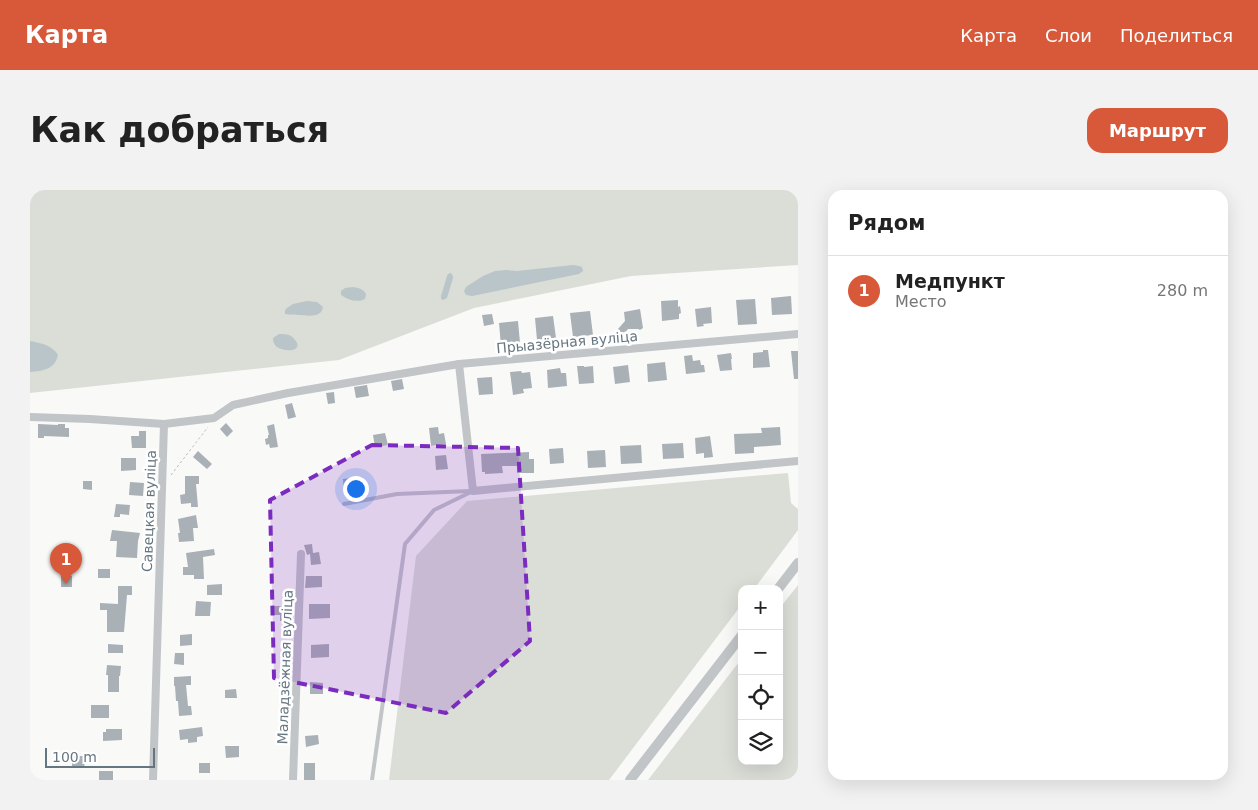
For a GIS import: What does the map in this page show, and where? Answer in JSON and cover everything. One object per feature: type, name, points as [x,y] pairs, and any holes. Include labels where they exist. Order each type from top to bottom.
[{"type":"street","name":"Прыазёрная вуліца","points":[[214,418],[233,405],[288,393],[459,364],[798,334]]},
{"type":"street","points":[[459,364],[473,491],[798,461]]},
{"type":"street","points":[[30,417],[164,424],[214,418]]},
{"type":"street","name":"Савецкая вуліца","points":[[153,780],[164,424]]},
{"type":"street","name":"Маладзёжная вуліца","points":[[293,780],[301,554]]},
{"type":"street","points":[[781,585],[798,562]]},
{"type":"street","points":[[630,780],[738,640]]},
{"type":"lane","points":[[344,504],[397,494],[473,491]]},
{"type":"lane","points":[[372,780],[405,544],[434,510],[473,491]]},
{"type":"path","points":[[162,486],[214,418]]},
{"type":"highlighted area","points":[[372,445],[518,448],[530,641],[446,713],[274,678],[270,500]]},
{"type":"shaded area","points":[[30,190],[798,190],[798,265],[631,276],[474,308],[339,360],[30,393]]},
{"type":"shaded area","points":[[573,265],[582,267],[583,271],[579,274],[472,296],[466,295],[464,291],[469,285],[495,271],[517,271]]},
{"type":"shaded area","points":[[451,273],[453,278],[447,298],[443,300],[441,296],[447,276]]},
{"type":"shaded area","points":[[353,287],[364,291],[366,294],[365,299],[353,300],[341,295],[341,291],[345,288]]},
{"type":"shaded area","points":[[307,301],[317,302],[323,307],[322,311],[313,316],[285,314],[285,310],[293,304]]},
{"type":"shaded area","points":[[279,334],[291,336],[297,342],[297,348],[289,350],[277,347],[273,338]]},
{"type":"shaded area","points":[[30,341],[46,345],[56,352],[58,355],[51,366],[44,370],[30,372]]},
{"type":"shaded area","points":[[788,473],[791,503],[798,509],[798,530],[757,585],[738,585],[738,609],[609,780],[389,780],[416,556],[467,501]]},
{"type":"shaded area","points":[[798,585],[798,780],[648,780],[738,663],[738,765],[783,765],[783,604]]},
{"type":"building","points":[[791,296],[792,314],[772,315],[771,298]]},
{"type":"building","points":[[755,299],[757,324],[738,325],[736,300]]},
{"type":"building","points":[[678,300],[678,307],[680,306],[681,313],[679,314],[679,319],[662,321],[661,301]]},
{"type":"building","points":[[711,307],[712,323],[697,327],[695,309]]},
{"type":"building","points":[[640,309],[643,328],[640,330],[628,329],[623,335],[618,329],[625,321],[624,312]]},
{"type":"building","points":[[590,311],[593,335],[573,337],[570,313]]},
{"type":"building","points":[[492,314],[494,324],[484,326],[482,315]]},
{"type":"building","points":[[553,316],[556,338],[537,340],[535,318]]},
{"type":"building","points":[[518,321],[520,343],[501,346],[499,323]]},
{"type":"building","points":[[763,350],[768,350],[770,367],[753,368],[753,353],[763,352]]},
{"type":"building","points":[[791,351],[798,351],[798,379],[794,379]]},
{"type":"building","points":[[731,353],[732,370],[720,371],[717,355]]},
{"type":"building","points":[[692,355],[693,361],[700,360],[701,365],[704,365],[705,372],[686,374],[684,356]]},
{"type":"building","points":[[665,362],[667,380],[648,382],[647,364]]},
{"type":"building","points":[[628,365],[630,382],[615,384],[613,367]]},
{"type":"building","points":[[577,366],[593,366],[594,383],[579,384]]},
{"type":"building","points":[[560,368],[561,373],[566,373],[567,386],[548,388],[547,370]]},
{"type":"building","points":[[521,371],[522,373],[530,372],[532,388],[523,389],[524,393],[513,395],[510,372]]},
{"type":"building","points":[[492,377],[493,394],[479,395],[477,378]]},
{"type":"building","points":[[402,379],[404,389],[393,391],[391,381]]},
{"type":"building","points":[[367,385],[369,396],[356,398],[354,387]]},
{"type":"building","points":[[334,392],[335,403],[328,404],[326,393]]},
{"type":"building","points":[[292,403],[296,417],[288,419],[285,405]]},
{"type":"building","points":[[226,423],[233,431],[227,437],[220,429]]},
{"type":"building","points":[[38,424],[65,424],[65,428],[69,428],[69,437],[44,436],[44,438],[38,438]]},
{"type":"building","points":[[274,424],[278,447],[270,448],[269,444],[266,445],[265,439],[269,435],[267,426]]},
{"type":"building","points":[[438,427],[439,434],[444,433],[446,444],[431,446],[429,428]]},
{"type":"building","points":[[780,427],[781,445],[754,447],[754,453],[735,454],[734,434],[762,433],[761,428]]},
{"type":"building","points":[[139,431],[146,431],[146,448],[132,448],[131,436],[139,436]]},
{"type":"building","points":[[385,433],[388,445],[375,447],[373,435]]},
{"type":"building","points":[[710,436],[713,457],[704,458],[704,453],[696,454],[695,438]]},
{"type":"building","points":[[683,443],[684,458],[663,459],[662,444]]},
{"type":"building","points":[[641,445],[642,463],[621,464],[620,446]]},
{"type":"building","points":[[563,448],[564,463],[550,464],[549,449]]},
{"type":"building","points":[[605,450],[606,467],[588,468],[587,451]]},
{"type":"building","points":[[198,451],[212,464],[207,469],[193,457]]},
{"type":"building","points":[[529,452],[529,459],[534,459],[534,473],[517,473],[517,466],[502,466],[503,473],[485,474],[485,472],[482,472],[481,454]]},
{"type":"building","points":[[446,455],[448,469],[436,470],[435,456]]},
{"type":"building","points":[[121,458],[136,458],[136,470],[121,471]]},
{"type":"building","points":[[185,476],[199,476],[199,484],[196,484],[198,507],[191,507],[191,503],[181,504],[180,495],[185,494]]},
{"type":"building","points":[[362,477],[364,490],[344,492],[343,479]]},
{"type":"building","points":[[83,481],[92,481],[92,490],[83,489]]},
{"type":"building","points":[[130,482],[144,483],[143,496],[129,495]]},
{"type":"building","points":[[116,504],[130,505],[129,515],[120,514],[120,517],[114,517]]},
{"type":"building","points":[[196,515],[198,528],[193,528],[194,541],[179,542],[178,519]]},
{"type":"building","points":[[112,530],[140,533],[137,558],[116,557],[117,541],[110,541]]},
{"type":"building","points":[[312,544],[313,553],[319,552],[321,564],[311,565],[310,554],[307,555],[304,545]]},
{"type":"building","points":[[214,549],[215,555],[203,557],[204,579],[194,579],[194,575],[183,575],[183,567],[188,567],[186,553]]},
{"type":"building","points":[[98,569],[110,569],[110,578],[98,578]]},
{"type":"building","points":[[61,576],[72,576],[72,587],[61,587]]},
{"type":"building","points":[[306,576],[322,576],[322,587],[305,588]]},
{"type":"building","points":[[222,584],[222,595],[207,595],[207,585]]},
{"type":"building","points":[[118,586],[132,586],[132,595],[127,595],[124,632],[107,632],[107,610],[100,610],[100,603],[118,604]]},
{"type":"building","points":[[196,601],[211,602],[210,616],[195,616]]},
{"type":"building","points":[[309,604],[330,604],[330,618],[309,619]]},
{"type":"building","points":[[274,606],[292,606],[292,613],[288,613],[289,621],[280,621],[280,615],[274,615]]},
{"type":"building","points":[[192,634],[192,645],[180,646],[180,635]]},
{"type":"building","points":[[108,644],[123,645],[123,653],[108,653]]},
{"type":"building","points":[[329,644],[329,657],[311,658],[311,645]]},
{"type":"building","points":[[175,653],[184,653],[184,665],[174,664]]},
{"type":"building","points":[[107,665],[121,666],[119,692],[108,692]]},
{"type":"building","points":[[191,676],[191,685],[186,685],[188,706],[191,706],[192,715],[179,716],[174,677]]},
{"type":"building","points":[[310,682],[323,683],[323,694],[310,694]]},
{"type":"building","points":[[236,689],[237,698],[225,698],[225,690]]},
{"type":"building","points":[[91,705],[109,705],[109,718],[91,718]]},
{"type":"building","points":[[202,727],[203,736],[197,737],[197,742],[188,743],[188,739],[180,740],[179,730]]},
{"type":"building","points":[[106,729],[122,729],[122,740],[103,741],[103,732],[106,732]]},
{"type":"building","points":[[318,735],[319,744],[306,747],[305,736]]},
{"type":"building","points":[[225,746],[239,746],[239,757],[226,758]]},
{"type":"building","points":[[72,756],[87,756],[84,768],[72,768]]},
{"type":"building","points":[[199,763],[210,763],[210,773],[199,773]]},
{"type":"building","points":[[304,763],[315,763],[315,780],[304,780]]},
{"type":"building","points":[[99,771],[113,771],[113,780],[99,780]]},
{"type":"place","name":"Медпункт","points":[[66,584]]}]
